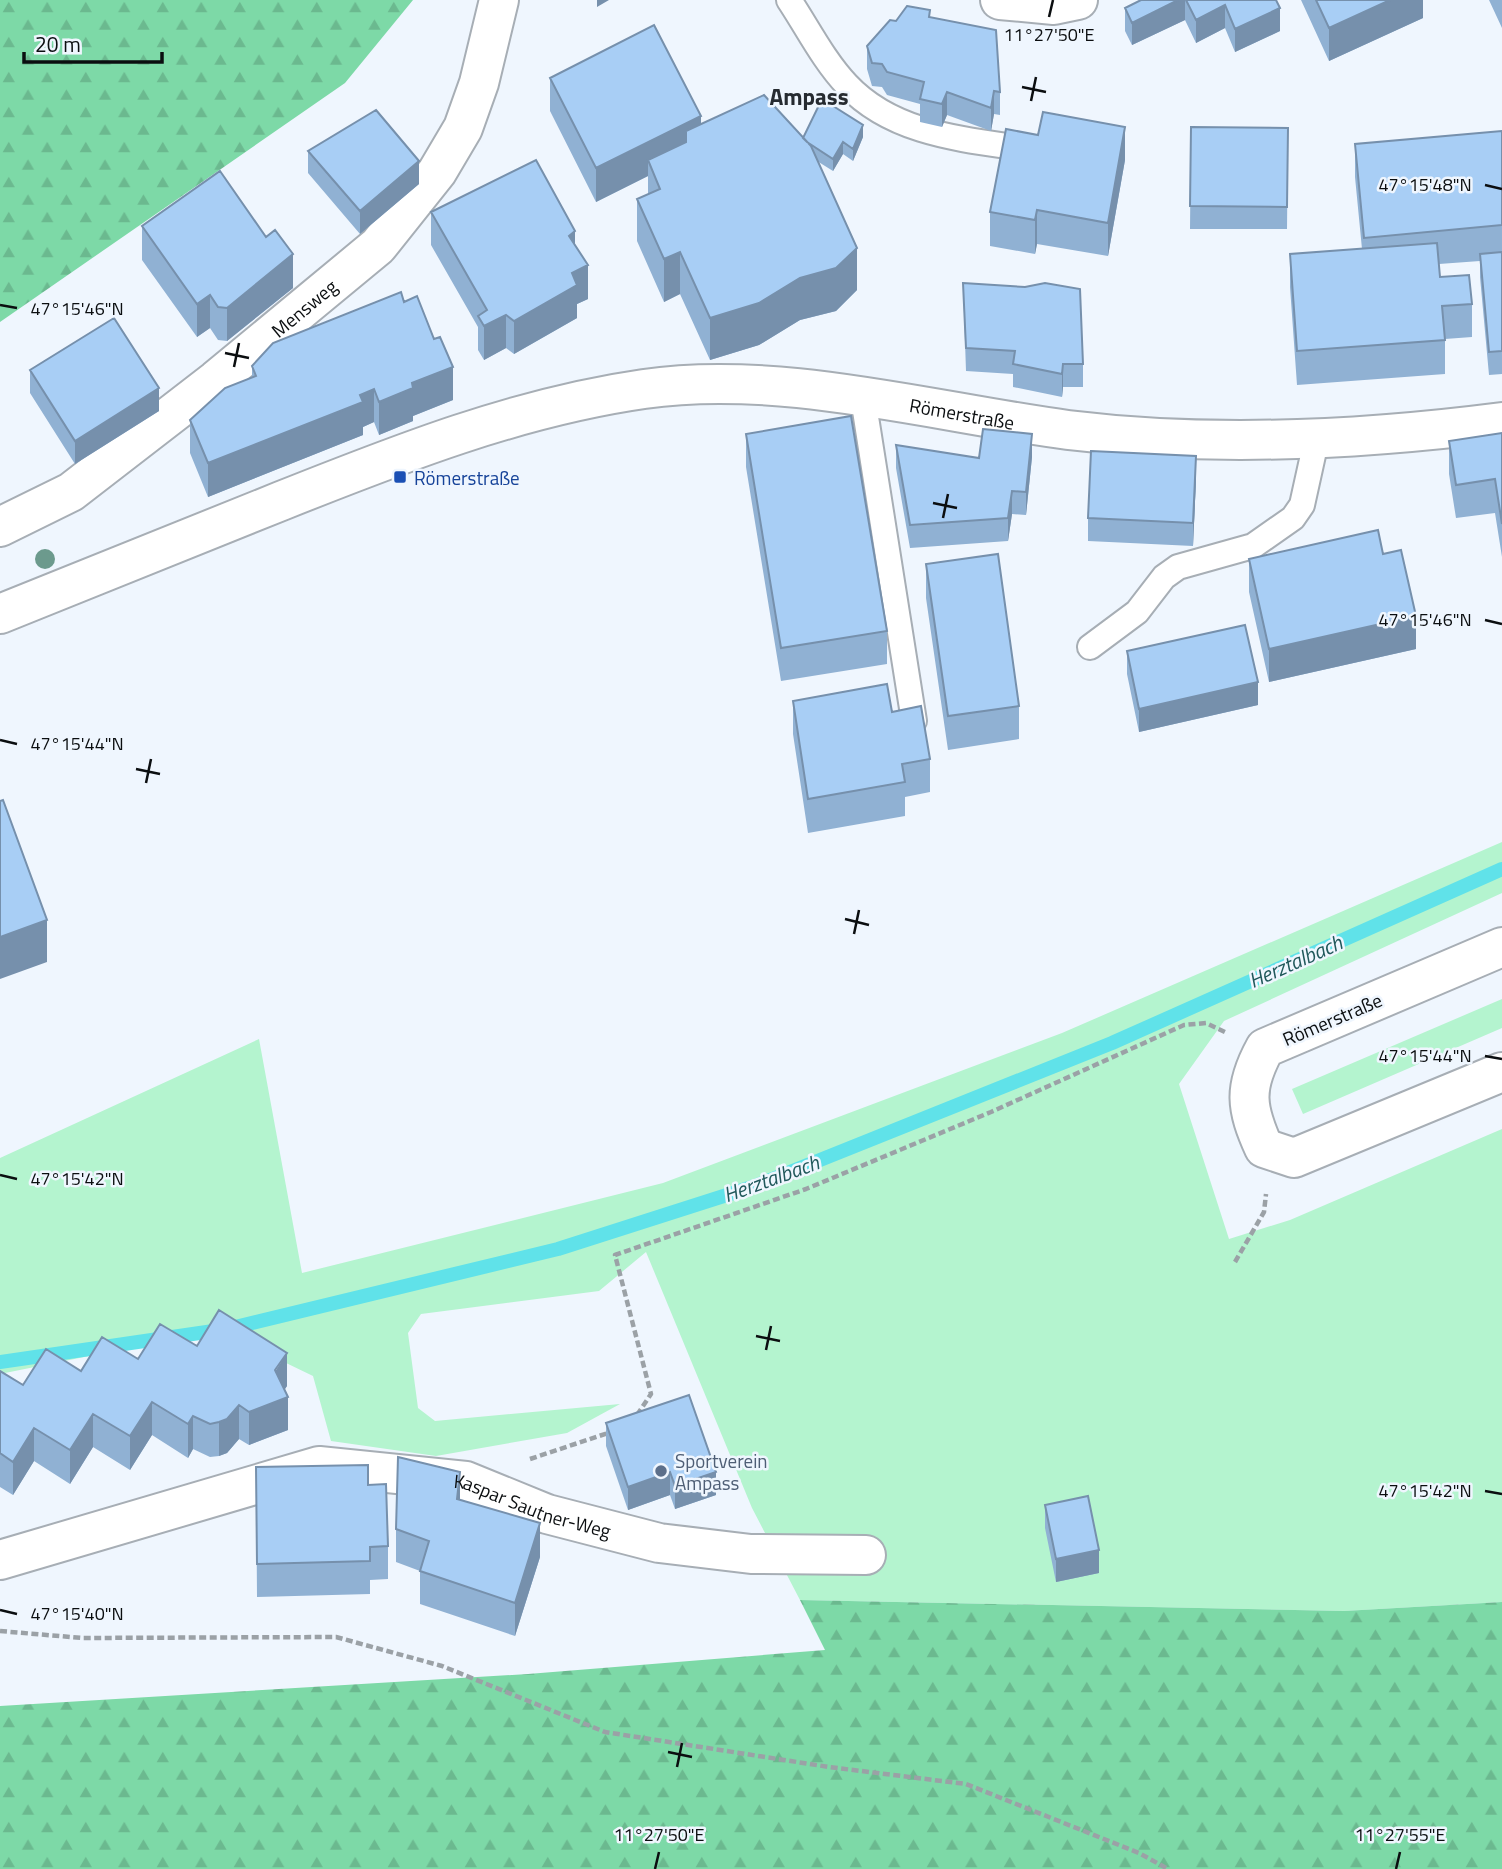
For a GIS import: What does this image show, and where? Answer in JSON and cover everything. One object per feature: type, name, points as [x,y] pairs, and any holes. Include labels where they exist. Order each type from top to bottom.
[{"type":"street","name":"Mensweg","points":[[0,527],[71,492],[216,380],[378,246],[437,172],[463,128],[479,83],[499,0]]},
{"type":"street","points":[[1000,0],[1054,5],[1078,0]]},
{"type":"street","name":"Römerstraße","points":[[0,614],[379,462],[504,419],[645,388],[723,385],[797,389],[1112,434],[1317,437],[1502,422]]},
{"type":"street","name":"Römerstraße","points":[[1272,1152],[1264,1148],[1249,1114],[1252,1071],[1265,1048],[1502,947]]},
{"type":"street","points":[[1272,1152],[1294,1158],[1502,1072]]},
{"type":"street","name":"Kaspar Sautner-Weg","points":[[0,1560],[319,1466],[466,1481],[547,1514],[659,1543],[751,1554],[866,1555]]},
{"type":"lane","points":[[789,0],[845,83],[875,107],[893,118],[935,134],[1021,148]]},
{"type":"lane","points":[[863,398],[914,721]]},
{"type":"lane","points":[[1090,647],[1137,612],[1164,577],[1178,567],[1254,546],[1293,518],[1302,505],[1317,437]]},
{"type":"path","points":[[630,1426],[651,1394],[615,1255],[806,1189],[991,1112],[1184,1026],[1206,1023],[1265,1048]]},
{"type":"path","points":[[1235,1262],[1264,1212],[1272,1152]]},
{"type":"path","points":[[466,1481],[618,1430]]},
{"type":"path","points":[[0,1631],[82,1638],[336,1637],[442,1666],[605,1732],[829,1767],[966,1784],[1139,1853],[1168,1869]]},
{"type":"green space","points":[[0,0],[413,0],[345,83],[0,322]]},
{"type":"green space","points":[[1502,842],[1502,893],[1224,1021],[1179,1084],[1229,1239],[1290,1220],[1502,1129],[1502,1602],[1344,1611],[800,1600],[752,1508],[646,1252],[599,1291],[421,1314],[408,1333],[418,1408],[435,1421],[620,1404],[567,1433],[436,1456],[331,1441],[313,1376],[218,1330],[0,1374],[0,1158],[259,1039],[302,1273],[663,1183],[1062,1033]]},
{"type":"green space","points":[[1502,999],[1502,1028],[1303,1114],[1292,1089]]},
{"type":"green space","points":[[800,1600],[1344,1611],[1502,1602],[1502,1869],[0,1869],[0,1706],[528,1674],[825,1650]]},
{"type":"building","points":[[1141,0],[1178,0],[1132,23],[1125,8]]},
{"type":"building","points":[[1186,0],[1276,0],[1280,8],[1235,29],[1225,5],[1196,20]]},
{"type":"building","points":[[1316,0],[1390,0],[1329,28]]},
{"type":"building","points":[[907,6],[930,10],[929,17],[996,30],[1000,92],[994,91],[991,108],[947,92],[942,104],[920,99],[924,82],[887,72],[882,64],[872,63],[867,46],[890,20],[896,21]]},
{"type":"building","points":[[654,25],[701,116],[596,168],[550,78]]},
{"type":"building","points":[[764,95],[811,146],[857,248],[836,268],[800,278],[759,303],[710,318],[680,252],[664,259],[637,199],[660,189],[648,160],[686,142],[686,131]]},
{"type":"building","points":[[822,99],[863,125],[853,149],[843,142],[833,159],[803,138]]},
{"type":"building","points":[[376,110],[419,161],[360,211],[308,151]]},
{"type":"building","points":[[1043,112],[1125,127],[1108,223],[1037,210],[1035,220],[990,212],[1006,129],[1038,135]]},
{"type":"building","points":[[1191,127],[1288,128],[1287,207],[1190,206]]},
{"type":"building","points":[[1502,131],[1502,225],[1364,238],[1355,144]]},
{"type":"building","points":[[536,160],[575,231],[569,236],[588,265],[572,273],[577,285],[514,321],[506,315],[484,326],[478,316],[487,310],[431,212]]},
{"type":"building","points":[[220,171],[266,237],[275,230],[293,254],[227,308],[218,307],[210,295],[197,304],[142,226]]},
{"type":"building","points":[[1437,243],[1440,277],[1469,275],[1472,304],[1442,306],[1445,340],[1297,351],[1290,254]]},
{"type":"building","points":[[1502,252],[1502,351],[1489,352],[1480,254]]},
{"type":"building","points":[[963,283],[1025,287],[1045,283],[1080,289],[1083,364],[1063,364],[1062,374],[1013,364],[1015,351],[966,348]]},
{"type":"building","points":[[401,292],[404,302],[417,296],[434,339],[440,337],[453,367],[412,383],[413,388],[379,402],[374,389],[360,395],[363,402],[208,463],[190,420],[225,388],[256,376],[252,366],[273,343]]},
{"type":"building","points":[[114,318],[159,388],[75,441],[30,370]]},
{"type":"building","points":[[851,416],[887,631],[781,648],[746,434]]},
{"type":"building","points":[[983,429],[1032,434],[1026,492],[1012,491],[1008,518],[910,525],[896,445],[979,458]]},
{"type":"building","points":[[1502,433],[1502,524],[1495,479],[1456,485],[1449,441]]},
{"type":"building","points":[[1091,451],[1196,456],[1193,523],[1088,518]]},
{"type":"building","points":[[1378,530],[1383,554],[1401,550],[1416,616],[1269,649],[1249,559]]},
{"type":"building","points":[[998,554],[1019,706],[948,716],[926,564]]},
{"type":"building","points":[[1245,625],[1258,682],[1139,709],[1127,651]]},
{"type":"building","points":[[887,684],[892,712],[921,706],[930,759],[902,764],[905,782],[808,799],[793,701]]},
{"type":"building","points":[[3,800],[47,920],[0,937],[0,801]]},
{"type":"building","points":[[219,1310],[287,1353],[275,1370],[288,1397],[249,1412],[239,1405],[227,1419],[210,1424],[193,1416],[188,1424],[152,1402],[130,1436],[93,1414],[70,1450],[34,1428],[13,1462],[0,1453],[0,1371],[23,1385],[46,1349],[81,1371],[102,1337],[138,1359],[160,1324],[197,1346]]},
{"type":"building","name":"Sportverein Ampass","points":[[689,1395],[716,1472],[675,1486],[670,1472],[628,1487],[606,1423]]},
{"type":"building","points":[[398,1457],[460,1472],[457,1499],[540,1523],[515,1603],[420,1571],[429,1541],[396,1529]]},
{"type":"building","points":[[368,1465],[368,1485],[386,1484],[388,1546],[370,1547],[370,1561],[257,1564],[256,1467]]},
{"type":"building","points":[[1088,1496],[1099,1550],[1056,1559],[1045,1505]]},
{"type":"waterway","name":"Herztalbach","points":[[0,1362],[227,1329],[558,1249],[755,1186],[1112,1043],[1502,869]]},
{"type":"place","name":"Römerstraße","points":[[400,477]]},
{"type":"place","name":"Sportverein Ampass","points":[[661,1471]]},
{"type":"district","name":"Ampass","points":[[809,96]]}]
